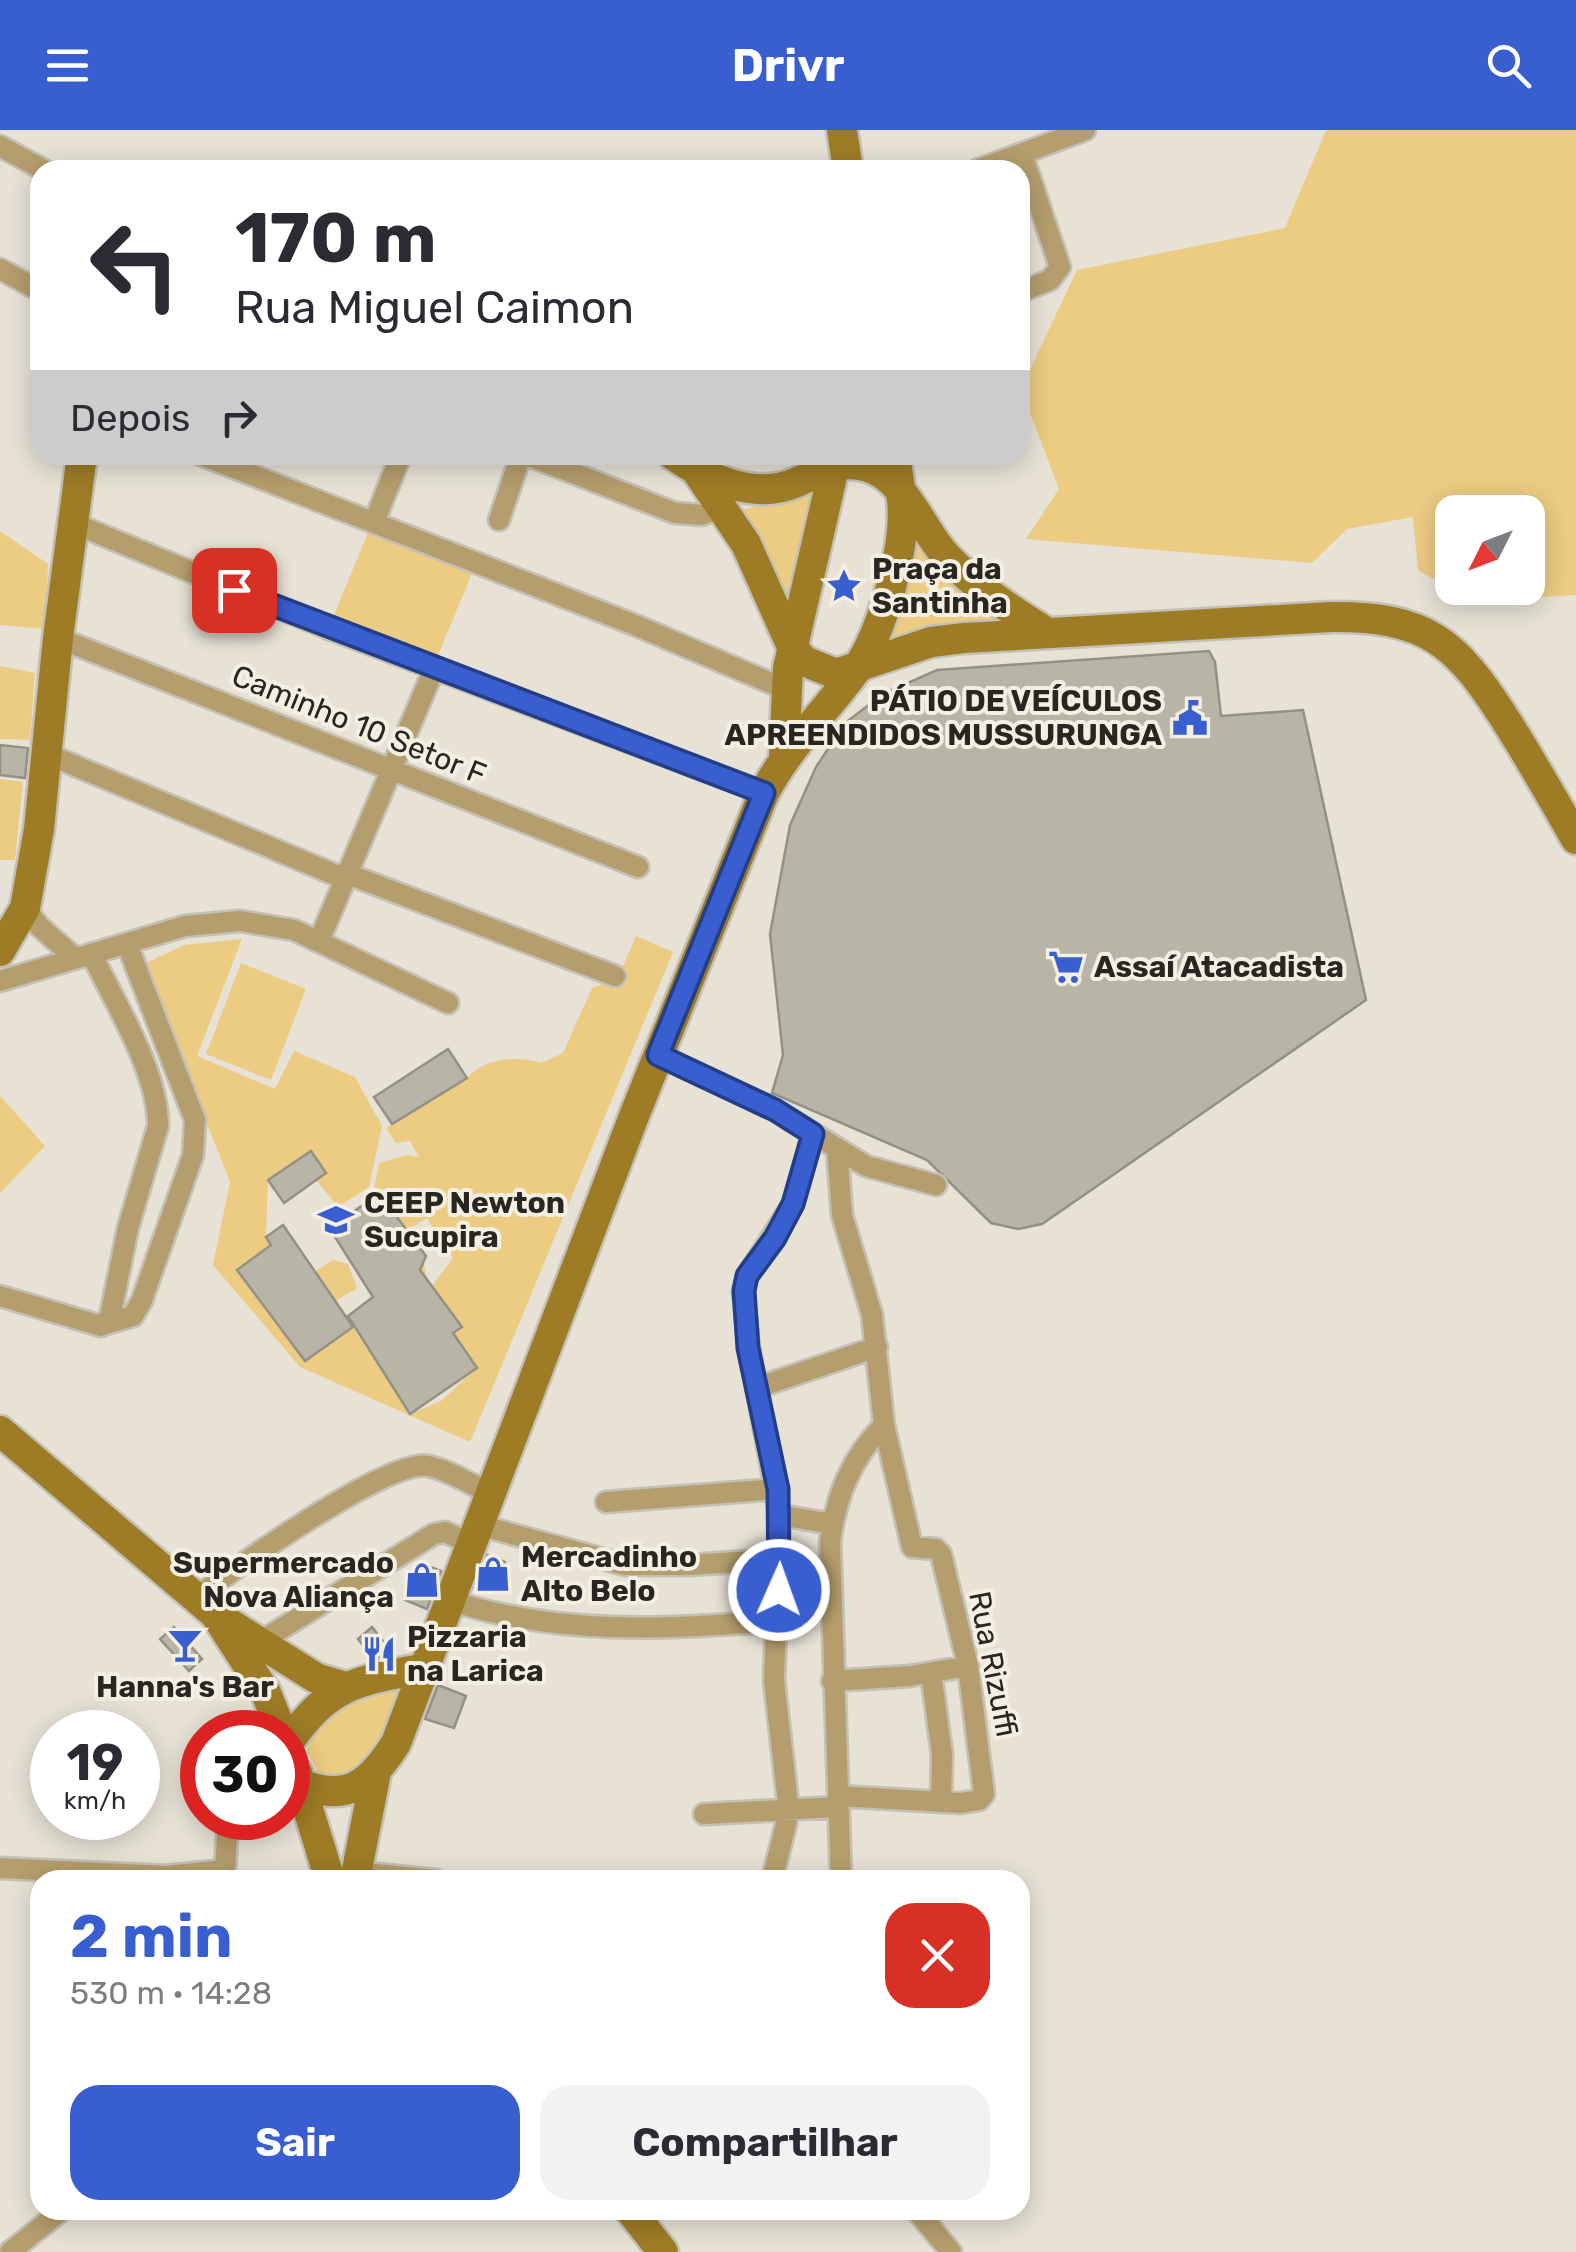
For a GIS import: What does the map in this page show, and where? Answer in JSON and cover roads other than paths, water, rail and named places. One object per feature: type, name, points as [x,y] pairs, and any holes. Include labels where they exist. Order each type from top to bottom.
[{"type":"main road","points":[[842,130],[846,160]]},
{"type":"main road","points":[[0,950],[25,908],[81,465]]},
{"type":"main road","points":[[688,465],[748,488],[773,489],[823,465]]},
{"type":"main road","points":[[784,756],[785,688],[792,647],[835,465]]},
{"type":"main road","points":[[860,465],[899,490],[946,556],[974,583],[1046,632]]},
{"type":"main road","points":[[310,1787],[327,1793],[357,1787],[376,1772],[396,1743],[658,1055],[764,793],[784,756],[856,669],[872,642],[900,540],[896,465]]},
{"type":"main road","points":[[698,472],[746,544],[792,647],[804,662],[819,670],[836,674],[932,642],[1046,632],[1354,616],[1413,628],[1436,638],[1472,668],[1576,839]]},
{"type":"main road","points":[[0,1431],[206,1606],[316,1678],[346,1687]]},
{"type":"main road","points":[[206,1606],[266,1693],[273,1710]]},
{"type":"main road","points":[[310,1716],[319,1704],[346,1687],[422,1669]]},
{"type":"main road","points":[[349,1870],[376,1772]]},
{"type":"main road","points":[[310,1802],[344,1870]]},
{"type":"main road","points":[[638,2220],[663,2252]]},
{"type":"street","points":[[1030,163],[1086,130]]},
{"type":"street","points":[[0,146],[30,162]]},
{"type":"street","points":[[1030,186],[1060,267],[1050,280],[1030,288]]},
{"type":"street","points":[[0,269],[30,286]]},
{"type":"street","points":[[226,465],[785,688]]},
{"type":"street","points":[[374,522],[397,465]]},
{"type":"street","points":[[499,520],[520,465]]},
{"type":"street","points":[[550,465],[675,513],[702,515],[723,508]]},
{"type":"street","points":[[73,523],[434,669],[764,793]]},
{"type":"street","name":"Caminho 10 Setor F","points":[[58,638],[638,867]]},
{"type":"street","points":[[319,941],[434,669]]},
{"type":"street","points":[[47,754],[344,876],[616,976]]},
{"type":"street","points":[[25,908],[40,927],[84,956],[151,1082],[158,1110],[150,1160],[128,1228],[106,1324]]},
{"type":"street","points":[[0,981],[185,926],[240,921],[294,930],[448,1003]]},
{"type":"street","points":[[0,1296],[100,1326],[133,1316],[142,1300],[193,1155],[196,1136],[195,1120],[127,944]]},
{"type":"street","points":[[658,1055],[775,1110],[882,1172],[936,1185]]},
{"type":"street","points":[[774,1870],[789,1812],[774,1680],[780,1515],[756,1388],[744,1291],[747,1276],[775,1238],[793,1204],[813,1134]]},
{"type":"street","points":[[837,1148],[842,1215],[878,1347],[884,1425],[853,1460],[832,1524],[828,1576],[841,1870]]},
{"type":"street","points":[[756,1388],[878,1347]]},
{"type":"street","name":"Rua Rizuffi","points":[[704,1814],[789,1812],[838,1801],[975,1801],[984,1794],[968,1666],[941,1554],[936,1549],[913,1548],[910,1542],[884,1425]]},
{"type":"street","points":[[206,1606],[246,1561],[366,1486],[399,1470],[428,1466],[491,1494]]},
{"type":"street","points":[[606,1502],[778,1489]]},
{"type":"street","points":[[780,1515],[832,1524]]},
{"type":"street","points":[[258,1643],[434,1534],[445,1532],[625,1565],[690,1566],[781,1559]]},
{"type":"street","points":[[450,1600],[523,1620],[589,1628],[776,1622]]},
{"type":"street","points":[[832,1680],[931,1674],[968,1666]]},
{"type":"street","points":[[931,1674],[942,1754],[941,1800]]},
{"type":"street","points":[[225,1870],[227,1840]]},
{"type":"street","points":[[0,1868],[42,1870]]},
{"type":"street","points":[[10,2252],[50,2220]]},
{"type":"street","points":[[924,2220],[951,2252]]},
{"type":"place","name":"Praça da Santinha","points":[[844,586]]},
{"type":"place","name":"PÁTIO DE VEÍCULOS APREENDIDOS MUSSURUNGA","points":[[1190,718]]},
{"type":"place","name":"Assaí Atacadista","points":[[1066,967]]},
{"type":"place","name":"CEEP Newton Sucupira","points":[[336,1220]]},
{"type":"place","name":"Mercadinho Alto Belo","points":[[493,1574]]},
{"type":"place","name":"Supermercado Nova Aliança","points":[[422,1580]]},
{"type":"place","name":"Hanna's Bar","points":[[185,1645]]},
{"type":"place","name":"Pizzaria na Larica","points":[[379,1654]]}]
